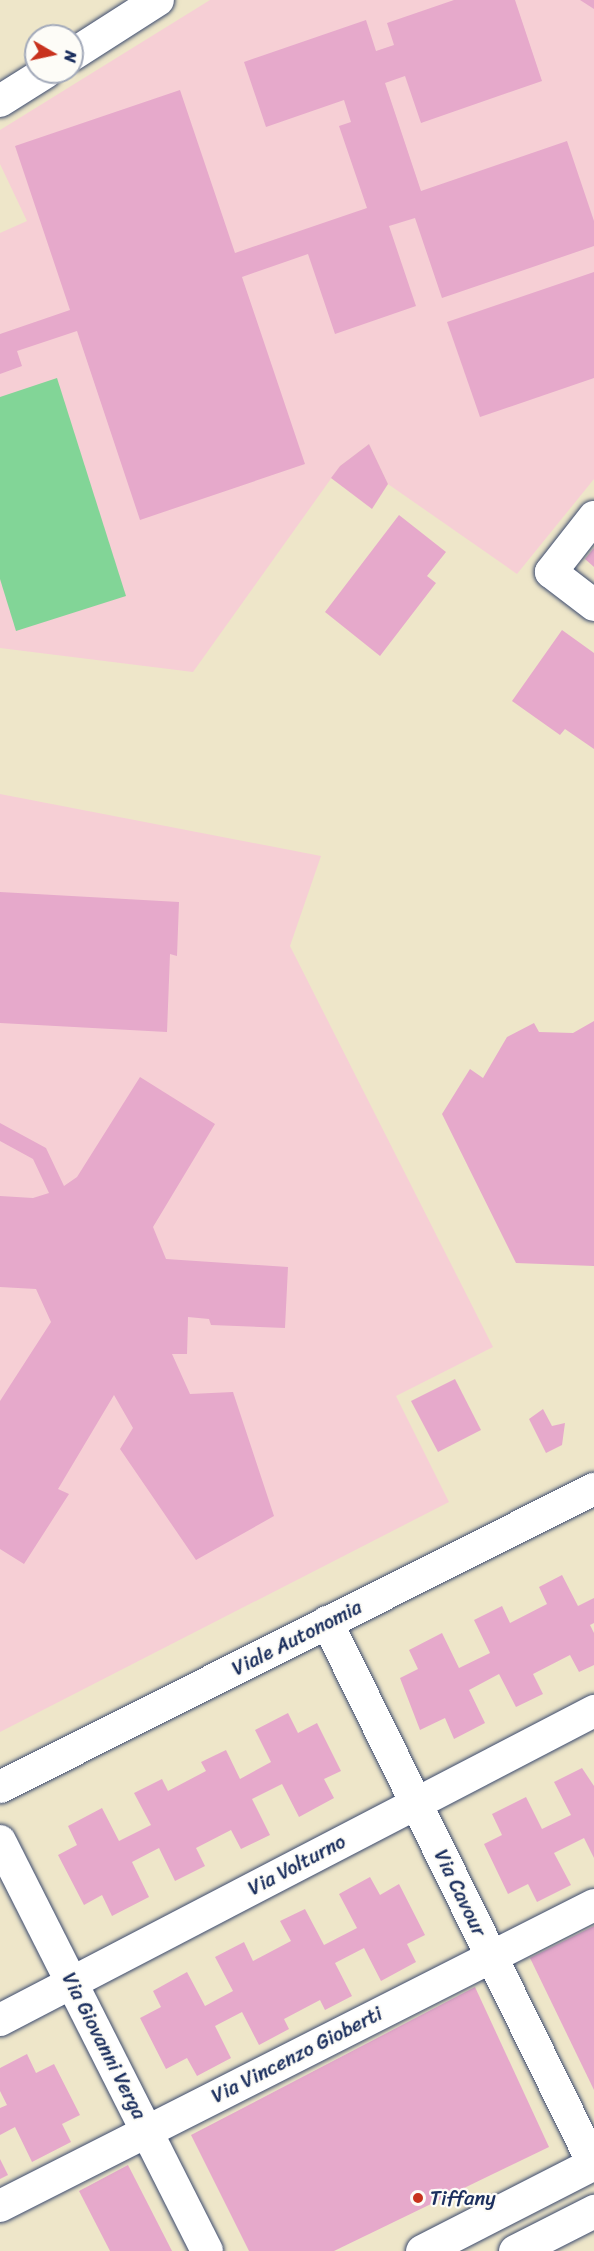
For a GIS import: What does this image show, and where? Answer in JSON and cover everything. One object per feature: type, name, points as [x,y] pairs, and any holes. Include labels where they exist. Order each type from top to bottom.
[{"type":"street","points":[[84,47],[158,0]]},
{"type":"street","points":[[0,101],[27,84]]},
{"type":"street","points":[[594,517],[551,572],[594,604]]},
{"type":"street","name":"Viale Autonomia","points":[[0,1787],[594,1489]]},
{"type":"street","name":"Via Cavour","points":[[327,1622],[594,2163]]},
{"type":"street","name":"Via Volturno","points":[[0,2020],[594,1711]]},
{"type":"street","name":"Via Giovanni Verga","points":[[0,1840],[207,2251]]},
{"type":"street","name":"Via Vincenzo Gioberti","points":[[0,2206],[594,1905]]},
{"type":"street","points":[[422,2251],[594,2163]]},
{"type":"street","points":[[515,2251],[594,2211]]},
{"type":"shaded area","points":[[210,0],[594,0],[594,479],[517,574],[388,484],[369,444],[340,466],[193,672],[0,648],[0,233],[27,221],[0,164],[0,130],[74,84],[84,84],[84,78]]},
{"type":"shaded area","points":[[0,794],[321,856],[290,946],[493,1347],[396,1396],[449,1502],[0,1732]]},
{"type":"green space","points":[[57,378],[126,596],[16,631],[0,579],[0,397]]},
{"type":"building","points":[[454,0],[515,0],[542,81],[421,123],[405,76],[385,83],[421,191],[567,141],[594,221],[594,246],[442,298],[415,218],[389,226],[416,306],[335,334],[308,254],[242,277],[305,464],[140,520],[77,331],[17,351],[22,366],[0,374],[0,334],[70,310],[15,146],[180,90],[235,253],[367,208],[339,126],[351,122],[344,100],[266,127],[244,62],[366,20],[376,51],[394,45],[387,23]]},
{"type":"building","points":[[580,0],[594,0],[594,9]]},
{"type":"building","points":[[594,272],[594,378],[480,417],[447,322]]},
{"type":"building","points":[[369,444],[388,484],[372,509],[331,478],[340,466]]},
{"type":"building","points":[[399,515],[446,552],[427,576],[436,583],[380,656],[325,612]]},
{"type":"building","points":[[594,548],[594,567],[585,559]]},
{"type":"building","points":[[562,630],[594,653],[594,749],[565,729],[560,735],[512,701]]},
{"type":"building","points":[[0,892],[179,902],[177,956],[170,954],[167,1032],[0,1023]]},
{"type":"building","points":[[594,1021],[594,1266],[516,1263],[442,1114],[470,1069],[483,1078],[507,1037],[534,1023],[539,1032],[573,1033]]},
{"type":"building","points":[[140,1077],[215,1124],[153,1227],[166,1259],[288,1267],[285,1328],[211,1325],[209,1319],[188,1317],[187,1354],[172,1354],[190,1394],[233,1392],[274,1516],[196,1560],[120,1449],[133,1428],[114,1395],[58,1489],[69,1494],[24,1564],[0,1549],[0,1401],[51,1322],[36,1289],[0,1287],[0,1196],[33,1198],[49,1193],[33,1159],[0,1141],[0,1123],[46,1148],[64,1186],[77,1177]]},
{"type":"building","points":[[455,1379],[481,1430],[438,1452],[411,1401]]},
{"type":"building","points":[[543,1409],[552,1426],[565,1423],[562,1445],[546,1453],[529,1419]]},
{"type":"building","points":[[562,1575],[578,1606],[594,1598],[594,1623],[590,1625],[594,1633],[594,1665],[579,1672],[570,1655],[533,1674],[543,1694],[516,1707],[499,1674],[469,1690],[485,1723],[454,1739],[445,1718],[420,1730],[400,1678],[418,1669],[409,1650],[442,1633],[459,1668],[490,1653],[474,1620],[502,1606],[510,1623],[547,1604],[539,1587]]},
{"type":"building","points":[[288,1713],[298,1733],[317,1723],[341,1771],[324,1779],[334,1798],[299,1817],[282,1784],[252,1799],[270,1835],[241,1849],[231,1830],[196,1848],[205,1866],[175,1881],[159,1848],[132,1862],[149,1897],[112,1916],[102,1895],[84,1905],[58,1855],[77,1845],[68,1826],[102,1808],[119,1841],[151,1825],[134,1793],[162,1779],[168,1791],[206,1771],[201,1762],[226,1750],[240,1779],[271,1762],[255,1730]]},
{"type":"building","points":[[582,1768],[594,1786],[594,1858],[584,1838],[554,1853],[571,1885],[537,1902],[528,1884],[508,1894],[484,1844],[502,1835],[492,1814],[526,1797],[542,1829],[571,1815],[554,1782]]},
{"type":"building","points":[[370,1877],[380,1895],[399,1884],[425,1935],[407,1944],[416,1962],[381,1981],[364,1948],[335,1963],[352,1996],[325,2010],[320,2000],[284,2019],[289,2029],[259,2045],[242,2012],[215,2026],[231,2058],[197,2076],[187,2058],[166,2069],[140,2018],[161,2007],[153,1991],[187,1972],[205,2006],[233,1991],[215,1957],[244,1942],[253,1961],[291,1941],[280,1921],[305,1909],[324,1945],[357,1928],[339,1894]]},
{"type":"building","points":[[594,1926],[594,2090],[530,1958]]},
{"type":"building","points":[[475,1987],[549,2147],[334,2251],[249,2251],[191,2135]]},
{"type":"building","points":[[27,2054],[36,2073],[54,2064],[80,2115],[62,2124],[71,2142],[32,2162],[15,2127],[0,2135],[0,2108],[7,2105],[0,2091],[0,2068]]},
{"type":"building","points":[[0,2159],[8,2175],[0,2179]]},
{"type":"building","points":[[128,2165],[172,2251],[110,2251],[79,2191]]},
{"type":"place","name":"Tiffany","points":[[418,2198]]}]
